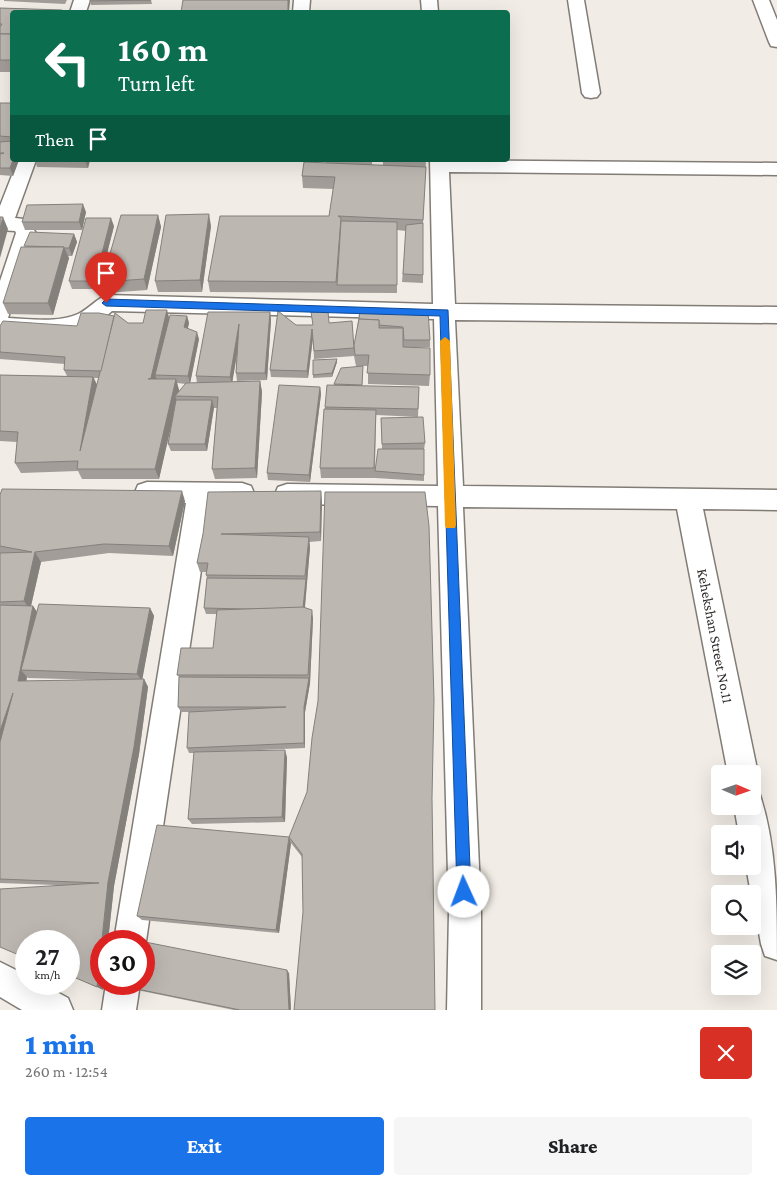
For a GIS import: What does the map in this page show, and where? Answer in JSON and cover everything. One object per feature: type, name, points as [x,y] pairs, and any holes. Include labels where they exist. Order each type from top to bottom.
[{"type":"street","points":[[576,0],[591,93]]},
{"type":"street","points":[[761,0],[777,42]]},
{"type":"street","points":[[0,314],[26,233],[24,230],[26,225],[4,224],[26,162]]},
{"type":"street","points":[[464,1010],[465,912],[449,495],[440,163],[777,168]]},
{"type":"street","points":[[0,326],[69,325],[99,312],[106,303],[445,312],[777,315]]},
{"type":"street","points":[[124,492],[777,500]]},
{"type":"street","points":[[132,930],[200,493]]},
{"type":"street","name":"Kehekshan Street No.11","points":[[688,499],[741,765]]},
{"type":"street","points":[[751,815],[777,944]]},
{"type":"street","points":[[0,979],[56,1010]]},
{"type":"street","points":[[119,1010],[121,995]]},
{"type":"building","points":[[90,0],[151,0],[90,1]]},
{"type":"building","points":[[183,0],[288,0],[288,10],[181,10]]},
{"type":"building","points":[[0,8],[62,10],[10,10],[10,34],[0,34],[2,24],[0,24]]},
{"type":"building","points":[[0,34],[10,34],[10,60],[0,60]]},
{"type":"building","points":[[0,103],[10,103],[10,137],[0,136]]},
{"type":"building","points":[[10,141],[10,162],[12,162],[10,168],[0,168],[0,154],[4,153],[0,153],[0,142]]},
{"type":"building","points":[[304,162],[426,167],[423,220],[338,216],[341,218],[336,282],[208,281],[220,216],[329,216],[335,177],[302,176]]},
{"type":"building","points":[[83,204],[79,222],[22,222],[27,205]]},
{"type":"building","points":[[209,214],[200,280],[155,281],[166,215]]},
{"type":"building","points":[[121,215],[158,215],[144,279],[102,282]]},
{"type":"building","points":[[0,217],[3,217],[0,229]]},
{"type":"building","points":[[86,218],[111,218],[95,281],[69,281]]},
{"type":"building","points":[[341,221],[397,222],[397,285],[337,285]]},
{"type":"building","points":[[423,223],[423,275],[403,274],[406,225]]},
{"type":"building","points":[[30,232],[74,234],[69,248],[24,246]]},
{"type":"building","points":[[21,247],[64,247],[48,303],[3,303]]},
{"type":"building","points":[[360,308],[428,311],[430,340],[404,340],[403,327],[379,325],[379,320],[359,319]]},
{"type":"building","points":[[146,310],[167,310],[151,378],[148,379],[176,379],[155,469],[77,469],[78,461],[15,463],[18,432],[0,431],[0,375],[93,377],[80,451],[115,313],[128,323],[143,323]]},
{"type":"building","points":[[278,311],[296,325],[313,325],[311,312],[328,311],[329,323],[352,321],[354,348],[314,351],[312,329],[307,371],[270,370]]},
{"type":"building","points":[[208,312],[270,312],[265,373],[236,373],[239,324],[230,377],[196,376]]},
{"type":"building","points":[[81,313],[99,313],[114,316],[101,371],[64,370],[65,357],[0,352],[0,326],[3,321],[77,326]]},
{"type":"building","points":[[170,315],[187,316],[184,327],[197,332],[188,376],[155,375]]},
{"type":"building","points":[[359,319],[379,320],[379,328],[403,328],[403,347],[430,348],[430,375],[367,373],[369,355],[355,355],[354,345]]},
{"type":"building","points":[[337,359],[332,373],[313,375],[313,360]]},
{"type":"building","points":[[363,366],[362,385],[334,384],[341,368]]},
{"type":"building","points":[[260,381],[255,468],[212,469],[218,397],[175,396],[186,383]]},
{"type":"building","points":[[279,385],[320,387],[309,475],[267,473]]},
{"type":"building","points":[[327,385],[419,387],[418,409],[325,407]]},
{"type":"building","points":[[176,400],[212,400],[205,444],[168,444]]},
{"type":"building","points":[[324,409],[376,410],[374,468],[320,468]]},
{"type":"building","points":[[423,417],[425,443],[382,444],[381,418]]},
{"type":"building","points":[[378,449],[424,449],[424,475],[375,471]]},
{"type":"building","points":[[2,489],[182,491],[169,546],[104,544],[35,552],[24,601],[0,602],[0,553],[32,552],[0,546],[0,495]]},
{"type":"building","points":[[321,491],[320,532],[221,534],[309,537],[305,576],[206,575],[208,563],[197,563],[208,492]]},
{"type":"building","points":[[325,492],[425,492],[429,526],[434,700],[432,798],[435,1010],[294,1010],[303,912],[302,854],[289,837],[307,792],[312,738],[318,701]]},
{"type":"building","points":[[207,578],[306,579],[303,608],[204,608]]},
{"type":"building","points":[[39,604],[150,608],[137,674],[21,670]]},
{"type":"building","points":[[0,605],[33,606],[18,681],[144,679],[134,747],[108,882],[103,930],[90,930],[90,984],[80,980],[80,930],[15,930],[15,953],[0,947],[0,889],[99,883],[0,879],[0,742],[13,693],[0,731]]},
{"type":"building","points":[[303,607],[312,610],[308,675],[177,675],[181,648],[213,648],[217,610]]},
{"type":"building","points":[[179,677],[309,678],[304,707],[304,743],[187,748],[189,712],[286,707],[178,707]]},
{"type":"building","points":[[285,750],[282,817],[188,819],[194,752]]},
{"type":"building","points":[[157,825],[289,837],[276,930],[137,916]]},
{"type":"building","points":[[155,944],[287,970],[289,1010],[240,1010],[155,993]]},
{"type":"slow traffic","points":[[445,341],[450,525]]},
{"type":"route","points":[[106,303],[445,312],[449,495],[464,892]]}]
